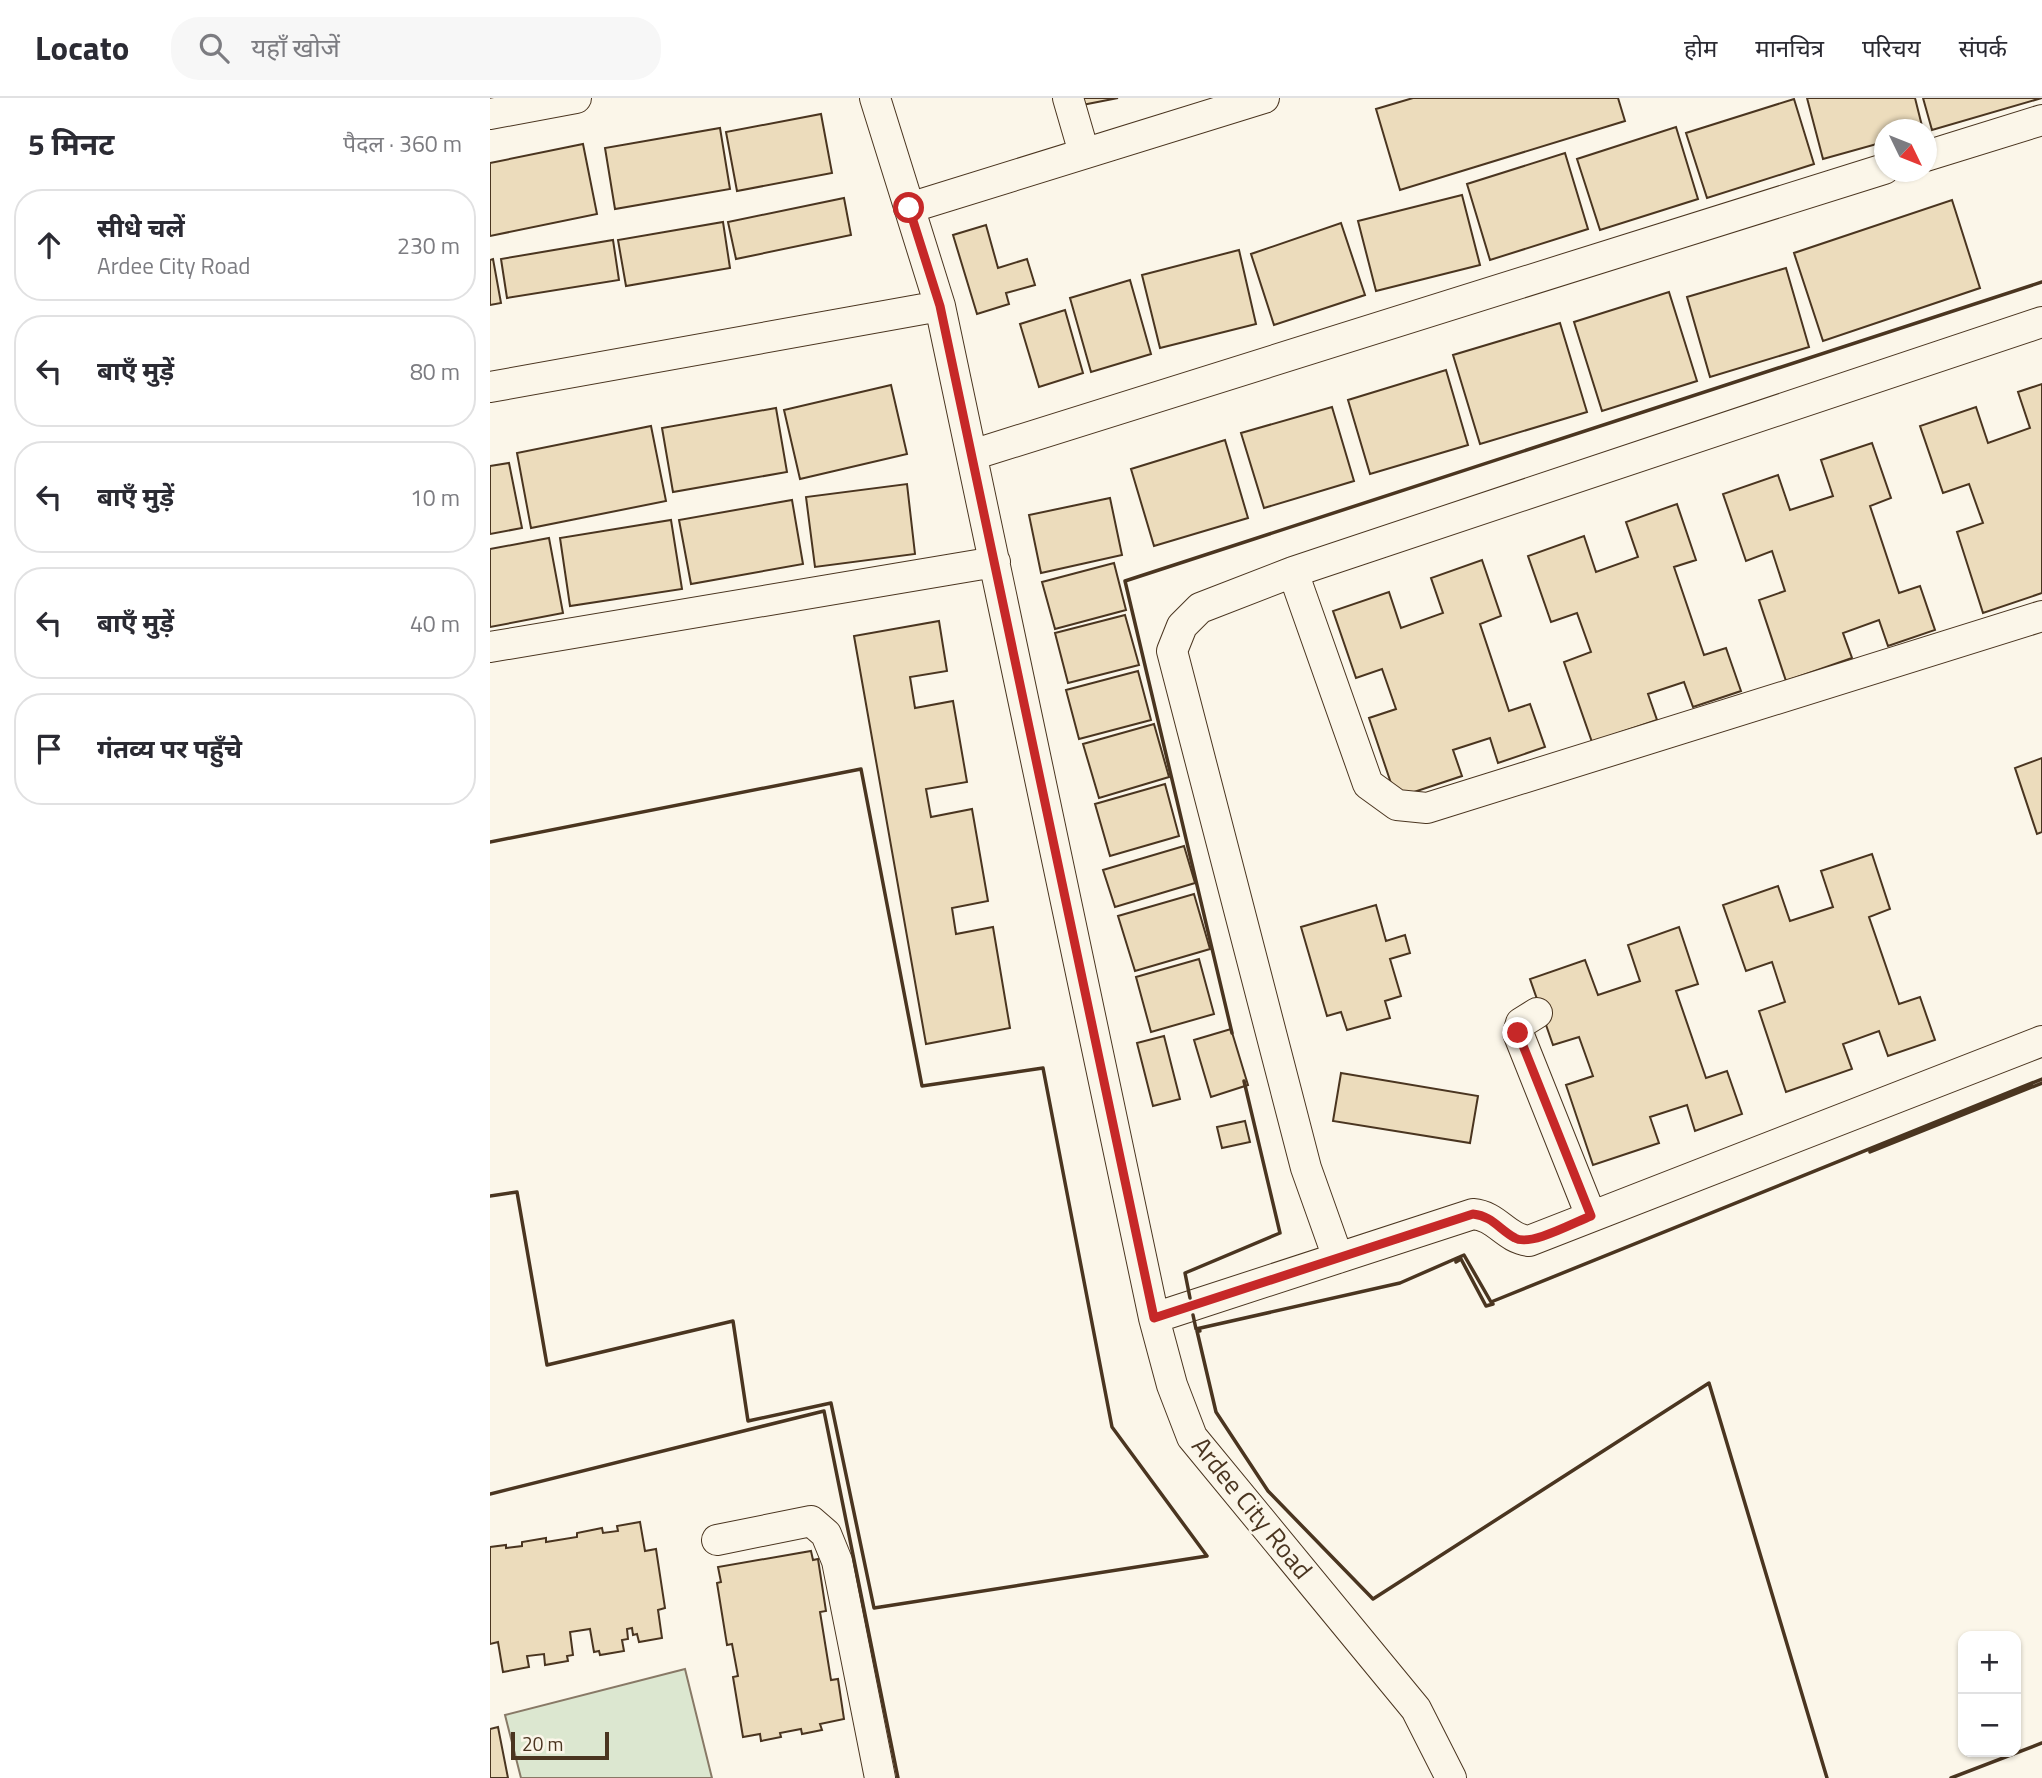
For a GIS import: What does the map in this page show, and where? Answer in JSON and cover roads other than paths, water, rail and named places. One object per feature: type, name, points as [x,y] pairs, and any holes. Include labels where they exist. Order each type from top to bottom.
[{"type":"street","points":[[490,114],[576,98]]},
{"type":"street","name":"Ardee City Road","points":[[875,98],[940,306],[1154,1318],[1172,1385],[1192,1437],[1416,1709],[1451,1778]]},
{"type":"street","points":[[1068,98],[1084,153]]},
{"type":"street","points":[[909,208],[1084,153],[1204,107],[1264,98]]},
{"type":"street","points":[[1937,153],[2042,120]]},
{"type":"street","points":[[972,455],[1874,172]]},
{"type":"street","points":[[490,387],[940,306]]},
{"type":"street","points":[[1338,1258],[1306,1168],[1172,651],[1182,626],[1200,608],[1293,572],[2042,322]]},
{"type":"street","points":[[490,647],[995,562]]},
{"type":"street","points":[[1293,572],[1368,784],[1397,805],[1427,808],[2042,617]]},
{"type":"street","points":[[1537,1013],[1521,1023],[1518,1033],[1591,1216]]},
{"type":"street","points":[[1154,1318],[1473,1214],[1486,1215],[1517,1240],[1529,1241],[2042,1041]]},
{"type":"street","points":[[717,1540],[811,1521],[826,1534],[837,1561],[880,1778]]}]
